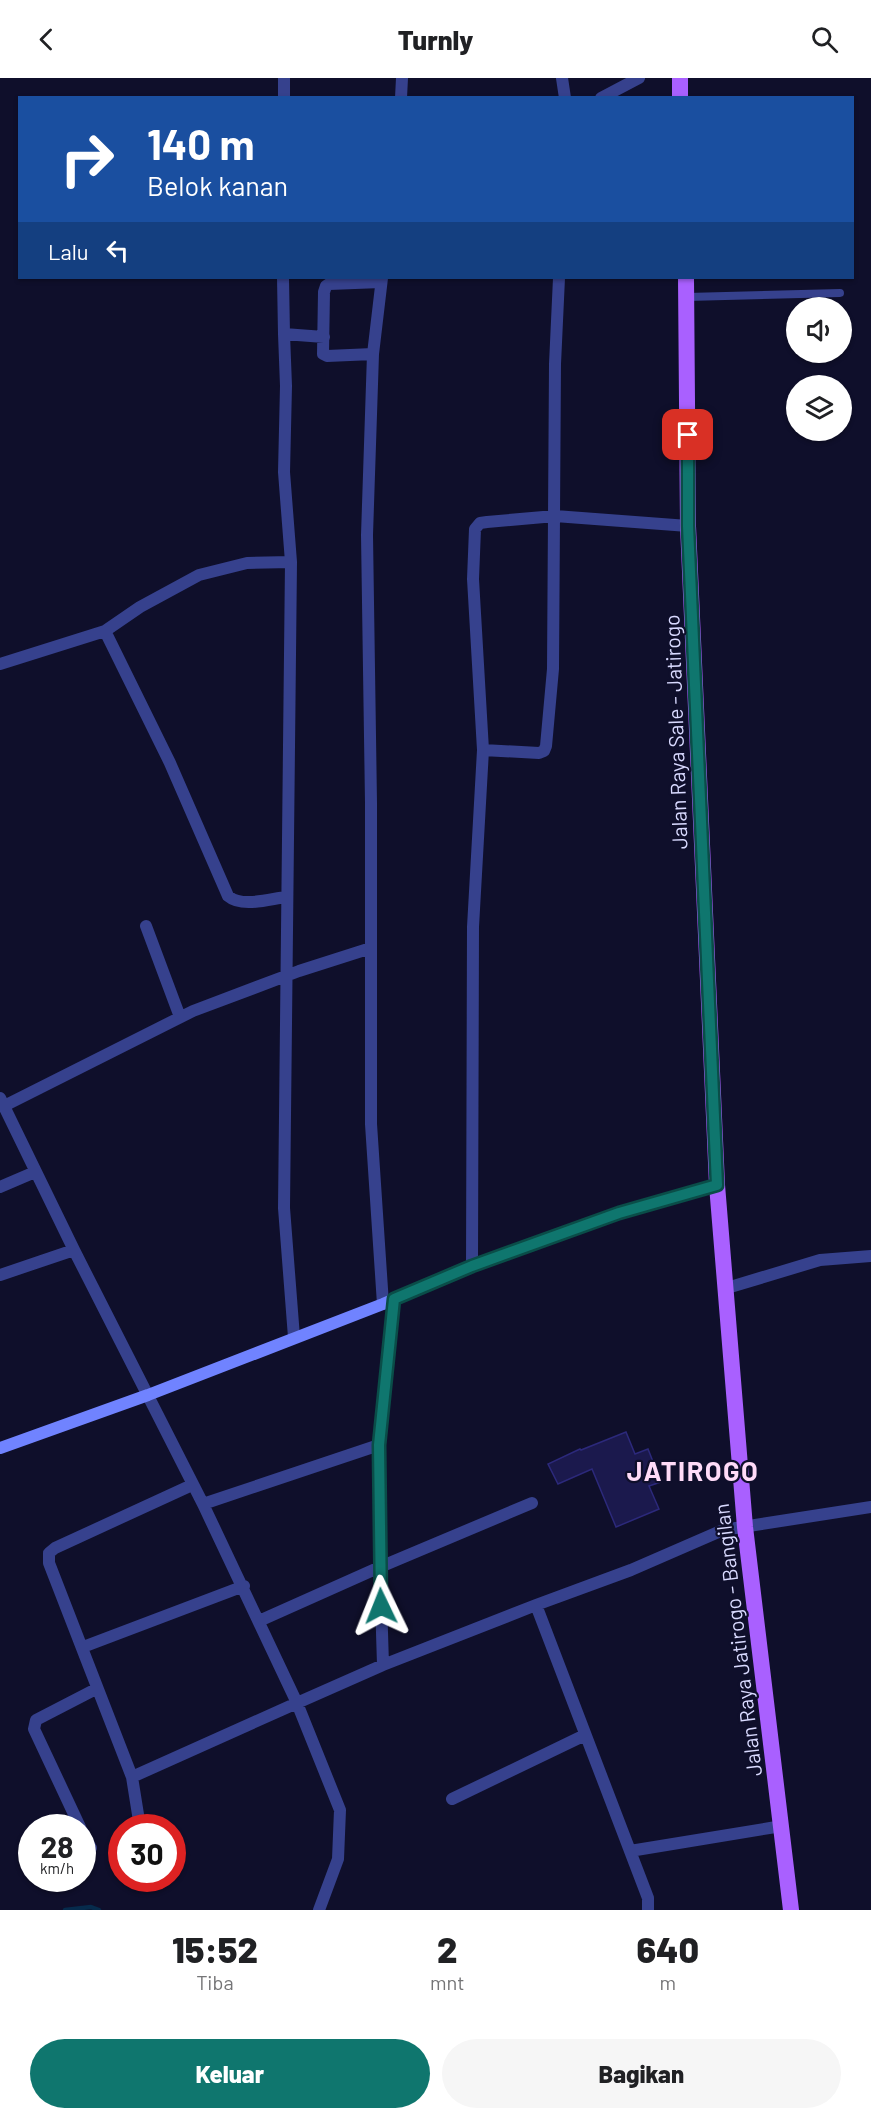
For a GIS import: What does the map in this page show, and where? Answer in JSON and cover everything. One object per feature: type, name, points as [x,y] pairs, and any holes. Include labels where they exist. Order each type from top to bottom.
[{"type":"main road","points":[[680,78],[680,96]]},
{"type":"main road","name":"Jalan Raya Sale - Jatirogo","points":[[686,279],[688,526],[717,1185]]},
{"type":"main road","points":[[0,1448],[148,1395],[472,1266],[619,1213],[717,1185]]},
{"type":"main road","name":"Jalan Raya Jatirogo - Bangilan","points":[[717,1185],[727,1288],[730,1361],[746,1527],[792,1910]]},
{"type":"street","points":[[284,78],[284,96]]},
{"type":"street","points":[[401,96],[402,78]]},
{"type":"street","points":[[562,78],[565,96]]},
{"type":"street","points":[[605,96],[639,78]]},
{"type":"street","points":[[283,279],[286,386],[284,472],[291,562],[284,1208],[294,1337]]},
{"type":"street","points":[[483,750],[539,753],[544,751],[546,746],[553,669],[555,364],[559,279]]},
{"type":"street","points":[[373,354],[327,356],[323,354],[324,292],[329,284],[382,280],[373,354],[367,535],[371,948],[370,1124],[388,1301],[379,1445],[383,1665]]},
{"type":"street","points":[[284,334],[324,337]]},
{"type":"street","points":[[472,1266],[473,927],[483,750],[473,579],[475,529],[487,522],[555,516],[688,526]]},
{"type":"street","points":[[0,664],[105,631],[140,607],[199,575],[247,563],[291,562]]},
{"type":"street","points":[[105,631],[170,763],[228,896],[233,900],[243,902],[286,897]]},
{"type":"street","points":[[146,926],[180,1017]]},
{"type":"street","points":[[319,1910],[338,1859],[340,1810],[297,1703],[244,1586],[2,1102],[180,1017],[285,976],[371,948]]},
{"type":"street","points":[[0,1187],[35,1172]]},
{"type":"street","points":[[0,1275],[74,1250]]},
{"type":"street","points":[[727,1288],[820,1260],[871,1256]]},
{"type":"street","points":[[203,1504],[379,1445]]},
{"type":"street","points":[[138,1814],[132,1777],[49,1563],[49,1553],[55,1548],[192,1485]]},
{"type":"street","points":[[259,1621],[532,1503]]},
{"type":"street","points":[[132,1777],[383,1665],[631,1570],[723,1530],[871,1507]]},
{"type":"street","points":[[83,1647],[244,1586]]},
{"type":"street","points":[[536,1605],[648,1898],[648,1910]]},
{"type":"street","points":[[75,1814],[34,1728],[36,1720],[96,1689]]},
{"type":"street","points":[[452,1799],[585,1735]]},
{"type":"street","points":[[630,1851],[782,1826]]},
{"type":"lane","points":[[687,297],[840,293]]},
{"type":"building","points":[[626,1432],[635,1454],[648,1449],[661,1482],[649,1486],[659,1509],[616,1527],[592,1469],[558,1484],[548,1464]]},
{"type":"waterway","points":[[65,1910],[91,1907],[99,1910]]},
{"type":"district","name":"JATIROGO","points":[[693,1470]]},
{"type":"route","points":[[381,1606],[379,1445],[394,1299],[472,1266],[619,1213],[717,1185],[688,526],[688,435]]}]
